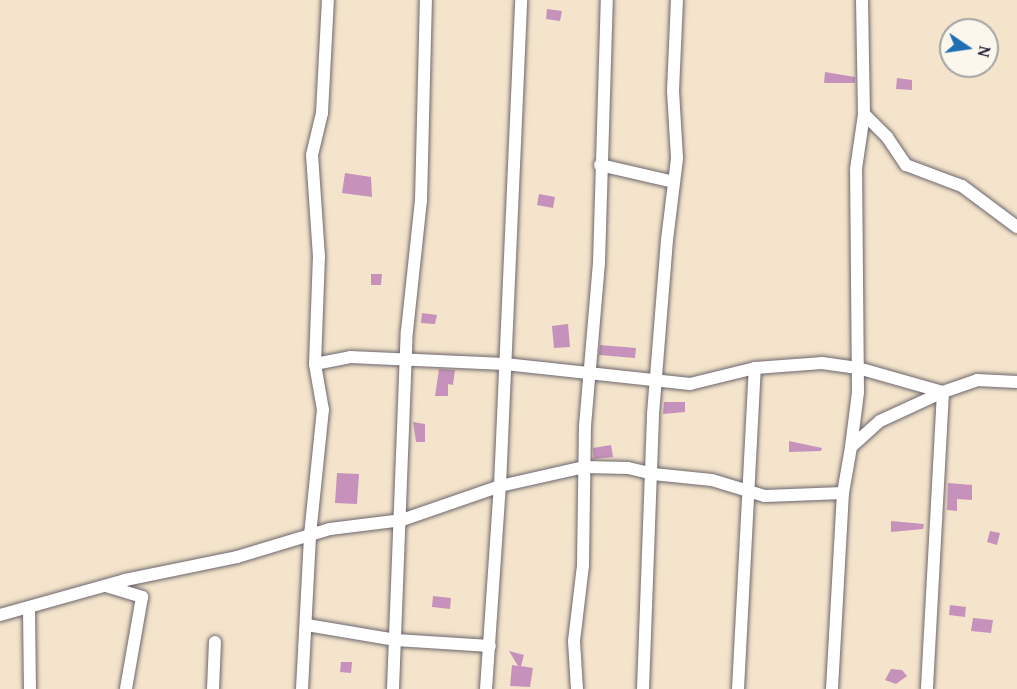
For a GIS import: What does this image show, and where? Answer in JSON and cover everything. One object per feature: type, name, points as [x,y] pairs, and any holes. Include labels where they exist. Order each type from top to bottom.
[{"type":"street","points":[[302,689],[310,535],[322,410],[315,364],[319,257],[312,155],[322,113],[328,0]]},
{"type":"street","points":[[393,689],[402,520],[406,359],[421,201],[426,0]]},
{"type":"street","points":[[486,689],[500,486],[521,0]]},
{"type":"street","points":[[577,689],[574,641],[583,566],[584,467],[589,371],[599,263],[600,165],[607,0]]},
{"type":"street","points":[[644,689],[658,380],[674,182],[677,0]]},
{"type":"street","points":[[832,689],[843,493],[851,447],[858,368],[856,169],[864,114],[862,0]]},
{"type":"street","points":[[864,114],[887,137],[906,165],[962,186],[1017,227]]},
{"type":"street","points":[[600,165],[674,182]]},
{"type":"street","points":[[315,364],[350,357],[505,364],[589,371],[690,384],[755,368],[822,363],[858,368],[943,392]]},
{"type":"street","points":[[738,689],[755,368]]},
{"type":"street","points":[[851,447],[880,421],[943,392],[977,380],[1017,382]]},
{"type":"street","points":[[927,689],[943,392]]},
{"type":"street","points":[[0,615],[29,609],[105,586],[237,557],[310,535],[402,520],[500,486],[584,467],[628,468],[653,474],[712,480],[765,496],[843,493]]},
{"type":"street","points":[[105,586],[142,597],[126,689]]},
{"type":"street","points":[[29,609],[30,689]]},
{"type":"street","points":[[307,625],[396,640],[490,646]]},
{"type":"street","points":[[213,689],[214,642]]},
{"type":"building","points":[[547,9],[562,11],[560,21],[546,19]]},
{"type":"building","points":[[825,72],[855,77],[855,83],[824,83]]},
{"type":"building","points":[[897,78],[912,80],[912,90],[896,89]]},
{"type":"building","points":[[345,173],[371,177],[372,197],[342,193]]},
{"type":"building","points":[[539,194],[555,197],[553,208],[537,205]]},
{"type":"building","points":[[371,274],[382,274],[381,285],[371,285]]},
{"type":"building","points":[[422,313],[437,315],[435,324],[421,323]]},
{"type":"building","points":[[568,324],[570,347],[554,348],[552,326]]},
{"type":"building","points":[[600,345],[636,348],[635,358],[599,355]]},
{"type":"building","points":[[439,369],[455,370],[453,385],[448,384],[448,396],[435,396]]},
{"type":"building","points":[[664,402],[685,402],[685,412],[663,414]]},
{"type":"building","points":[[413,422],[425,424],[425,442],[416,442]]},
{"type":"building","points":[[789,441],[822,448],[821,451],[789,452]]},
{"type":"building","points":[[611,445],[613,457],[594,459],[593,448]]},
{"type":"building","points":[[337,473],[359,474],[357,504],[335,503]]},
{"type":"building","points":[[948,483],[972,485],[972,500],[957,499],[957,511],[947,510]]},
{"type":"building","points":[[891,521],[924,524],[923,529],[891,532]]},
{"type":"building","points":[[990,531],[1000,533],[997,545],[987,542]]},
{"type":"building","points":[[433,596],[451,598],[450,609],[432,607]]},
{"type":"building","points":[[950,605],[966,607],[965,617],[949,615]]},
{"type":"building","points":[[973,618],[993,620],[991,633],[971,631]]},
{"type":"building","points":[[509,651],[524,655],[521,666],[533,668],[530,687],[510,686],[512,665],[518,666]]},
{"type":"building","points":[[341,662],[352,662],[351,673],[340,672]]},
{"type":"building","points":[[891,669],[902,670],[907,676],[896,684],[885,680]]}]
